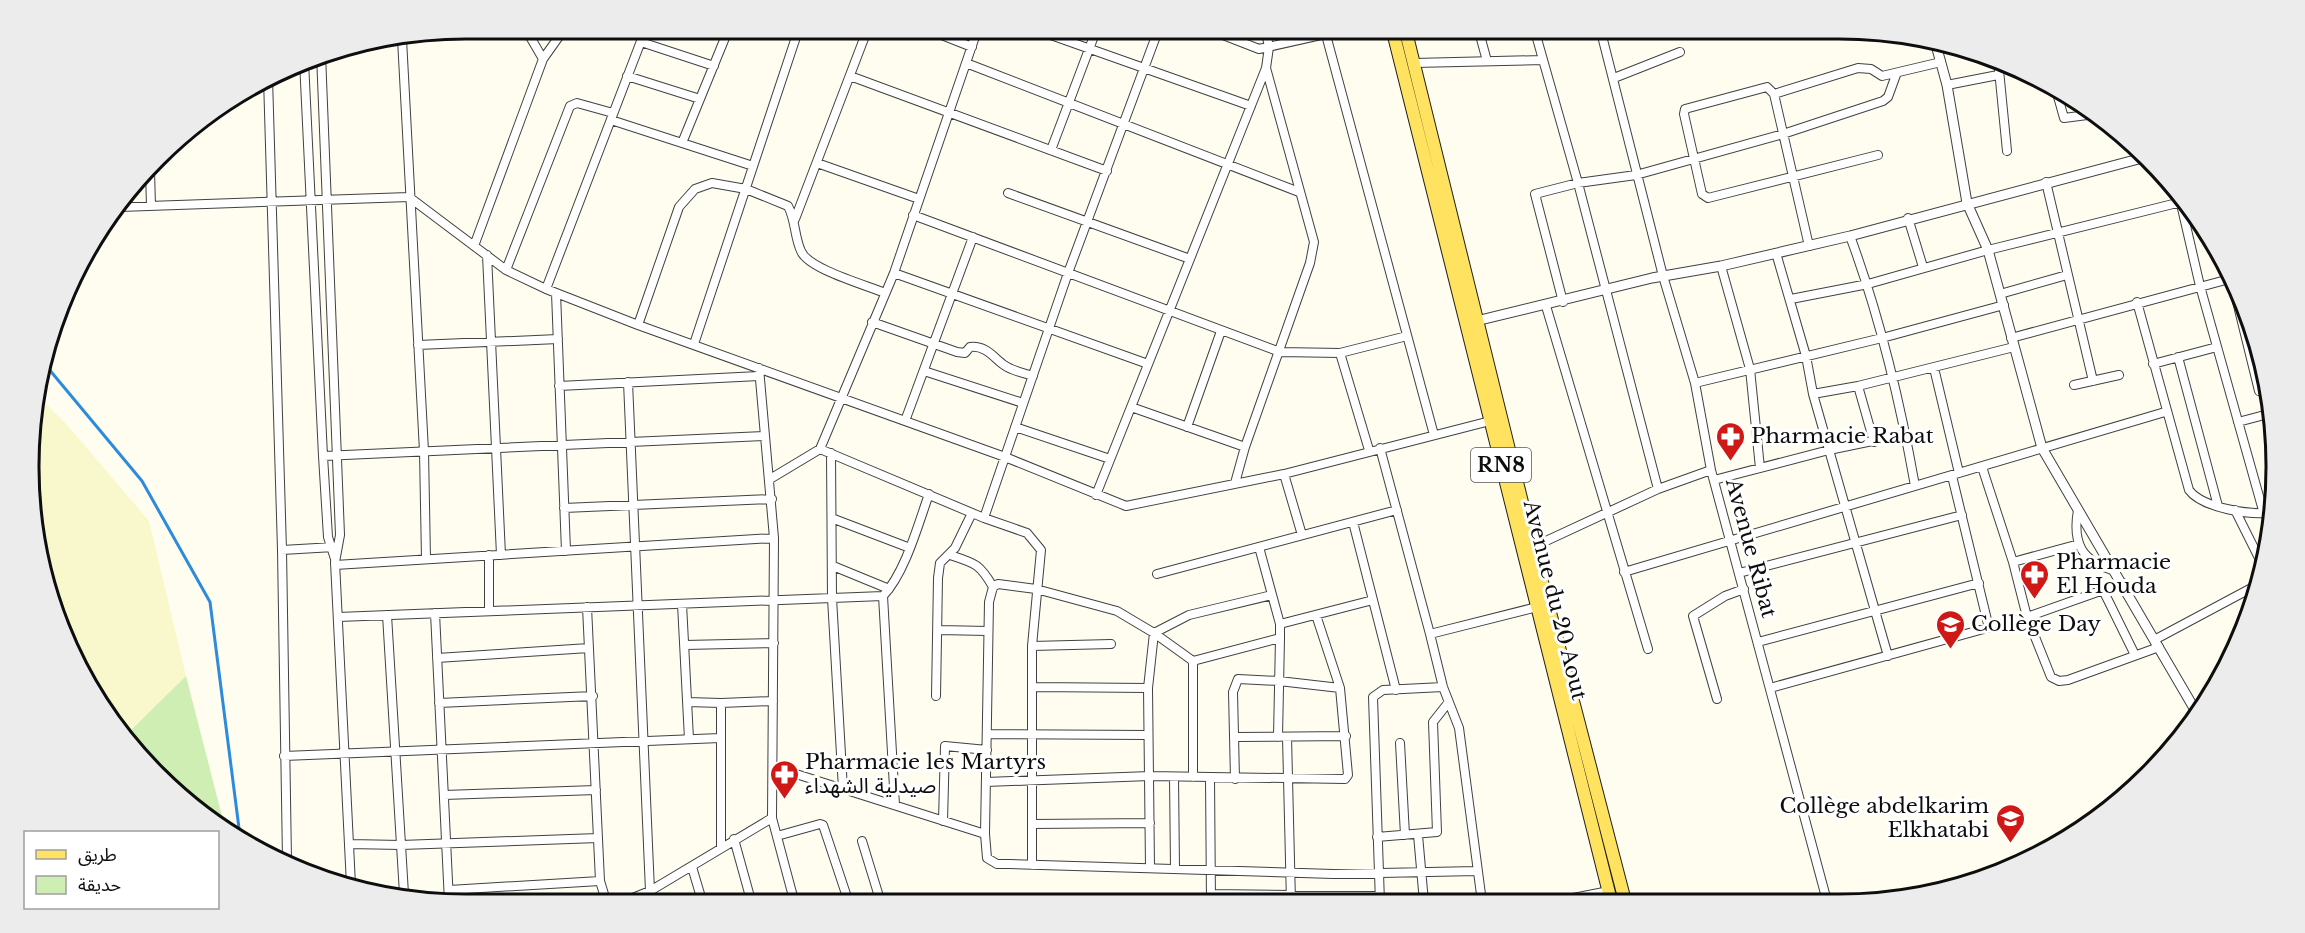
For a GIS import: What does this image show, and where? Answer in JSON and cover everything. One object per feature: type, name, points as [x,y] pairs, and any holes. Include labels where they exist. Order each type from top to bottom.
[{"type":"main road","name":"Avenue du 20 Aout","points":[[1399,39],[1472,322]]},
{"type":"main road","name":"Avenue du 20 Aout","points":[[1402,39],[1414,63],[1537,607],[1609,894]]},
{"type":"main road","name":"Avenue du 20 Aout","points":[[1495,420],[1533,547],[1623,894]]},
{"type":"street","points":[[532,39],[543,58]]},
{"type":"street","points":[[474,246],[543,58],[557,39]]},
{"type":"street","points":[[546,289],[641,39]]},
{"type":"street","points":[[682,143],[725,39]]},
{"type":"street","points":[[694,344],[795,39]]},
{"type":"street","points":[[795,219],[864,39]]},
{"type":"street","points":[[952,39],[972,47]]},
{"type":"street","points":[[770,479],[820,448],[894,273],[975,39]]},
{"type":"street","points":[[1061,39],[1251,106]]},
{"type":"street","points":[[1051,150],[1093,39]]},
{"type":"street","points":[[984,518],[1068,273],[1155,39]]},
{"type":"street","points":[[1233,39],[1259,49],[1307,39]]},
{"type":"street","points":[[1096,495],[1266,68],[1269,47],[1267,39]]},
{"type":"street","points":[[1327,39],[1434,435]]},
{"type":"street","points":[[1481,39],[1487,61]]},
{"type":"street","points":[[1537,39],[1578,183],[1604,290],[1658,489]]},
{"type":"street","name":"Avenue Ribat","points":[[1603,39],[1636,175],[1695,383],[1714,480],[1825,894]]},
{"type":"street","points":[[640,42],[714,66]]},
{"type":"street","points":[[402,44],[424,452],[426,560]]},
{"type":"street","points":[[1938,51],[1947,85],[1967,203],[1988,250],[2042,448],[2193,706]]},
{"type":"street","points":[[1614,78],[1680,52]]},
{"type":"street","points":[[1414,63],[1542,60]]},
{"type":"street","points":[[1774,94],[1858,68],[1871,69],[1882,76],[1896,75],[1941,62]]},
{"type":"street","points":[[966,63],[1299,192]]},
{"type":"street","points":[[322,65],[338,455],[334,547]]},
{"type":"street","points":[[1235,483],[1245,447],[1310,263],[1314,242],[1266,68]]},
{"type":"street","points":[[1998,70],[2007,151]]},
{"type":"street","points":[[305,71],[323,456],[335,562],[351,877]]},
{"type":"street","points":[[1563,302],[1535,194],[1578,183],[1636,175],[1783,134],[1883,101],[1888,97],[1896,75]]},
{"type":"street","points":[[1947,85],[1998,75]]},
{"type":"street","points":[[627,76],[700,99]]},
{"type":"street","points":[[850,76],[1107,171]]},
{"type":"street","points":[[1809,246],[1794,177],[1774,94],[1767,87],[1685,110],[1701,194],[1708,198],[1794,177],[1878,155]]},
{"type":"street","points":[[268,88],[282,550],[287,854]]},
{"type":"street","points":[[2059,100],[2064,118],[2083,116]]},
{"type":"street","points":[[506,270],[570,106],[578,103],[682,143],[753,166]]},
{"type":"street","points":[[1472,322],[1563,302],[1663,276],[1721,266],[1850,236],[1908,218],[2136,159]]},
{"type":"street","points":[[817,163],[919,199]]},
{"type":"street","points":[[150,179],[152,206]]},
{"type":"street","points":[[2046,182],[2093,381]]},
{"type":"street","points":[[638,325],[679,207],[694,189],[712,183],[746,189],[788,206],[795,219],[800,251],[812,264],[885,292]]},
{"type":"street","points":[[1008,193],[1190,259]]},
{"type":"street","points":[[126,207],[409,197],[506,270],[546,289],[694,344],[759,372],[841,398],[1005,457],[1126,506],[1284,474],[1369,450],[1495,420]]},
{"type":"street","points":[[1791,299],[1868,284],[1923,267],[2176,203]]},
{"type":"street","points":[[914,215],[1280,352],[1340,353],[1407,336]]},
{"type":"street","points":[[1908,218],[1923,267]]},
{"type":"street","points":[[2190,223],[2200,286],[2263,511]]},
{"type":"street","points":[[1850,236],[1868,284],[1906,434],[1916,486]]},
{"type":"street","points":[[905,421],[973,237]]},
{"type":"street","points":[[1776,253],[1791,299],[1813,394],[1888,656]]},
{"type":"street","points":[[488,255],[501,555]]},
{"type":"street","points":[[1721,266],[1750,369],[1760,468]]},
{"type":"street","points":[[894,273],[1148,364]]},
{"type":"street","points":[[2000,294],[2067,275]]},
{"type":"street","points":[[1813,394],[1858,387],[1934,368],[2013,343],[2078,318],[2223,280]]},
{"type":"street","points":[[556,293],[566,551]]},
{"type":"street","points":[[2137,302],[2165,412],[2189,490],[2198,499],[2218,506],[2263,514]]},
{"type":"street","points":[[1695,383],[1882,338],[2004,305]]},
{"type":"street","points":[[1546,306],[1648,649]]},
{"type":"street","points":[[872,322],[962,353],[976,347],[997,356],[1007,367],[1033,376]]},
{"type":"street","points":[[1187,427],[1221,331]]},
{"type":"street","points":[[418,345],[491,340],[558,339]]},
{"type":"street","points":[[2153,364],[2217,347]]},
{"type":"street","points":[[2249,350],[2259,391]]},
{"type":"street","points":[[1340,353],[1369,450]]},
{"type":"street","points":[[2178,357],[2218,506]]},
{"type":"street","points":[[1934,368],[1962,515],[1989,628]]},
{"type":"street","points":[[924,371],[1023,403]]},
{"type":"street","points":[[560,386],[759,372]]},
{"type":"street","points":[[759,372],[774,538],[772,818],[792,894]]},
{"type":"street","points":[[2074,385],[2119,375]]},
{"type":"street","points":[[628,382],[651,894]]},
{"type":"street","points":[[1858,387],[1875,442]]},
{"type":"street","points":[[1131,407],[1245,447]]},
{"type":"street","points":[[1624,572],[2165,412]]},
{"type":"street","points":[[2238,422],[2262,415]]},
{"type":"street","points":[[1015,428],[1110,459]]},
{"type":"street","points":[[1714,480],[1829,450],[1906,434]]},
{"type":"street","points":[[323,456],[764,436]]},
{"type":"street","points":[[820,448],[984,518],[1027,533],[1041,550],[1032,646],[1034,687],[1032,865]]},
{"type":"street","points":[[1380,448],[1443,687],[1459,728],[1481,894]]},
{"type":"street","points":[[831,453],[834,519],[832,598],[843,789]]},
{"type":"street","points":[[1982,466],[2013,562],[2027,617],[2045,668],[2055,680],[2068,680],[2135,655],[2247,592]]},
{"type":"street","points":[[1533,547],[1658,489],[1712,470]]},
{"type":"street","points":[[1284,474],[1302,536]]},
{"type":"street","points":[[338,617],[883,596],[889,590],[910,548],[928,494]]},
{"type":"street","points":[[564,508],[772,499]]},
{"type":"street","points":[[1157,574],[1396,510]]},
{"type":"street","points":[[2078,510],[2075,525],[2079,544],[2094,564],[2116,571]]},
{"type":"street","points":[[2235,510],[2257,554]]},
{"type":"street","points":[[936,696],[940,563],[950,555],[972,513]]},
{"type":"street","points":[[1739,573],[1962,515]]},
{"type":"street","points":[[834,519],[910,548]]},
{"type":"street","points":[[1353,522],[1396,690]]},
{"type":"street","points":[[335,562],[426,560],[774,538]]},
{"type":"street","points":[[2013,562],[2079,544]]},
{"type":"street","points":[[282,550],[334,547]]},
{"type":"street","points":[[1259,547],[1280,624],[1279,681],[1282,737],[1288,780],[1291,894]]},
{"type":"street","points":[[489,555],[489,611]]},
{"type":"street","points":[[950,555],[975,563],[983,570],[993,587],[989,602],[988,631],[985,834],[987,858],[991,861],[1032,865],[1175,868],[1211,872],[1421,874],[1477,871]]},
{"type":"street","points":[[833,566],[889,590]]},
{"type":"street","points":[[1758,642],[1978,583]]},
{"type":"street","points":[[1770,688],[2027,617],[2123,583]]},
{"type":"street","points":[[993,587],[1004,584],[1036,589],[1117,610],[1193,661]]},
{"type":"street","points":[[1717,699],[1693,616],[1725,596],[1743,589]]},
{"type":"street","points":[[2103,590],[2135,655]]},
{"type":"street","points":[[1154,633],[1190,615],[1272,595]]},
{"type":"street","points":[[883,596],[895,805]]},
{"type":"street","points":[[1280,624],[1373,600]]},
{"type":"street","points":[[682,604],[689,739]]},
{"type":"street","points":[[587,607],[600,881],[604,894]]},
{"type":"street","points":[[1430,634],[1537,607]]},
{"type":"street","points":[[435,613],[448,893]]},
{"type":"street","points":[[387,615],[404,889]]},
{"type":"street","points":[[986,782],[1150,776],[1288,780],[1347,778],[1346,736],[1340,688],[1316,615]]},
{"type":"street","points":[[939,630],[988,631]]},
{"type":"street","points":[[1150,867],[1148,688],[1154,633]]},
{"type":"street","points":[[1193,661],[1280,638]]},
{"type":"street","points":[[685,645],[774,643]]},
{"type":"street","points":[[1032,646],[1111,644]]},
{"type":"street","points":[[437,658],[589,648]]},
{"type":"street","points":[[1193,661],[1193,777]]},
{"type":"street","points":[[1235,779],[1235,682],[1243,678],[1340,688]]},
{"type":"street","points":[[1034,687],[1148,688]]},
{"type":"street","points":[[1380,894],[1373,697],[1379,691],[1443,687]]},
{"type":"street","points":[[440,703],[593,696]]},
{"type":"street","points":[[687,702],[773,701]]},
{"type":"street","points":[[721,703],[721,847]]},
{"type":"street","points":[[1377,837],[1437,832],[1439,828],[1433,722],[1448,703]]},
{"type":"street","points":[[987,734],[1148,735]]},
{"type":"street","points":[[1235,737],[1346,736]]},
{"type":"street","points":[[284,756],[720,738]]},
{"type":"street","points":[[1400,743],[1405,836]]},
{"type":"street","points":[[943,821],[945,746],[987,750]]},
{"type":"street","points":[[774,767],[985,834]]},
{"type":"street","points":[[1174,777],[1175,868]]},
{"type":"street","points":[[1210,778],[1211,894]]},
{"type":"street","points":[[444,795],[596,790]]},
{"type":"street","points":[[643,894],[772,818]]},
{"type":"street","points":[[1032,824],[1150,824]]},
{"type":"street","points":[[777,836],[823,825],[846,894]]},
{"type":"street","points":[[1418,835],[1423,894]]},
{"type":"street","points":[[349,844],[446,844],[598,838]]},
{"type":"street","points":[[734,839],[749,894]]},
{"type":"street","points":[[862,841],[878,894]]},
{"type":"street","points":[[692,867],[700,894]]},
{"type":"street","points":[[448,890],[600,881]]},
{"type":"green space","points":[[44,402],[68,426],[149,521],[186,676],[130,731],[111,704],[83,656],[62,604],[47,550],[39,466]]},
{"type":"green space","points":[[186,676],[222,817],[164,769],[130,731]]},
{"type":"waterway","points":[[50,371],[142,481],[210,602],[239,828]]},
{"type":"place","name":"Pharmacie Rabat","points":[[1730,462]]},
{"type":"place","name":"Pharmacie El Houda","points":[[2035,600]]},
{"type":"place","name":"Collège Day","points":[[1950,650]]},
{"type":"place","name":"Pharmacie les Martyrs صيدلية الشهداء","points":[[784,800]]},
{"type":"place","name":"Collège abdelkarim Elkhatabi","points":[[2010,844]]}]
